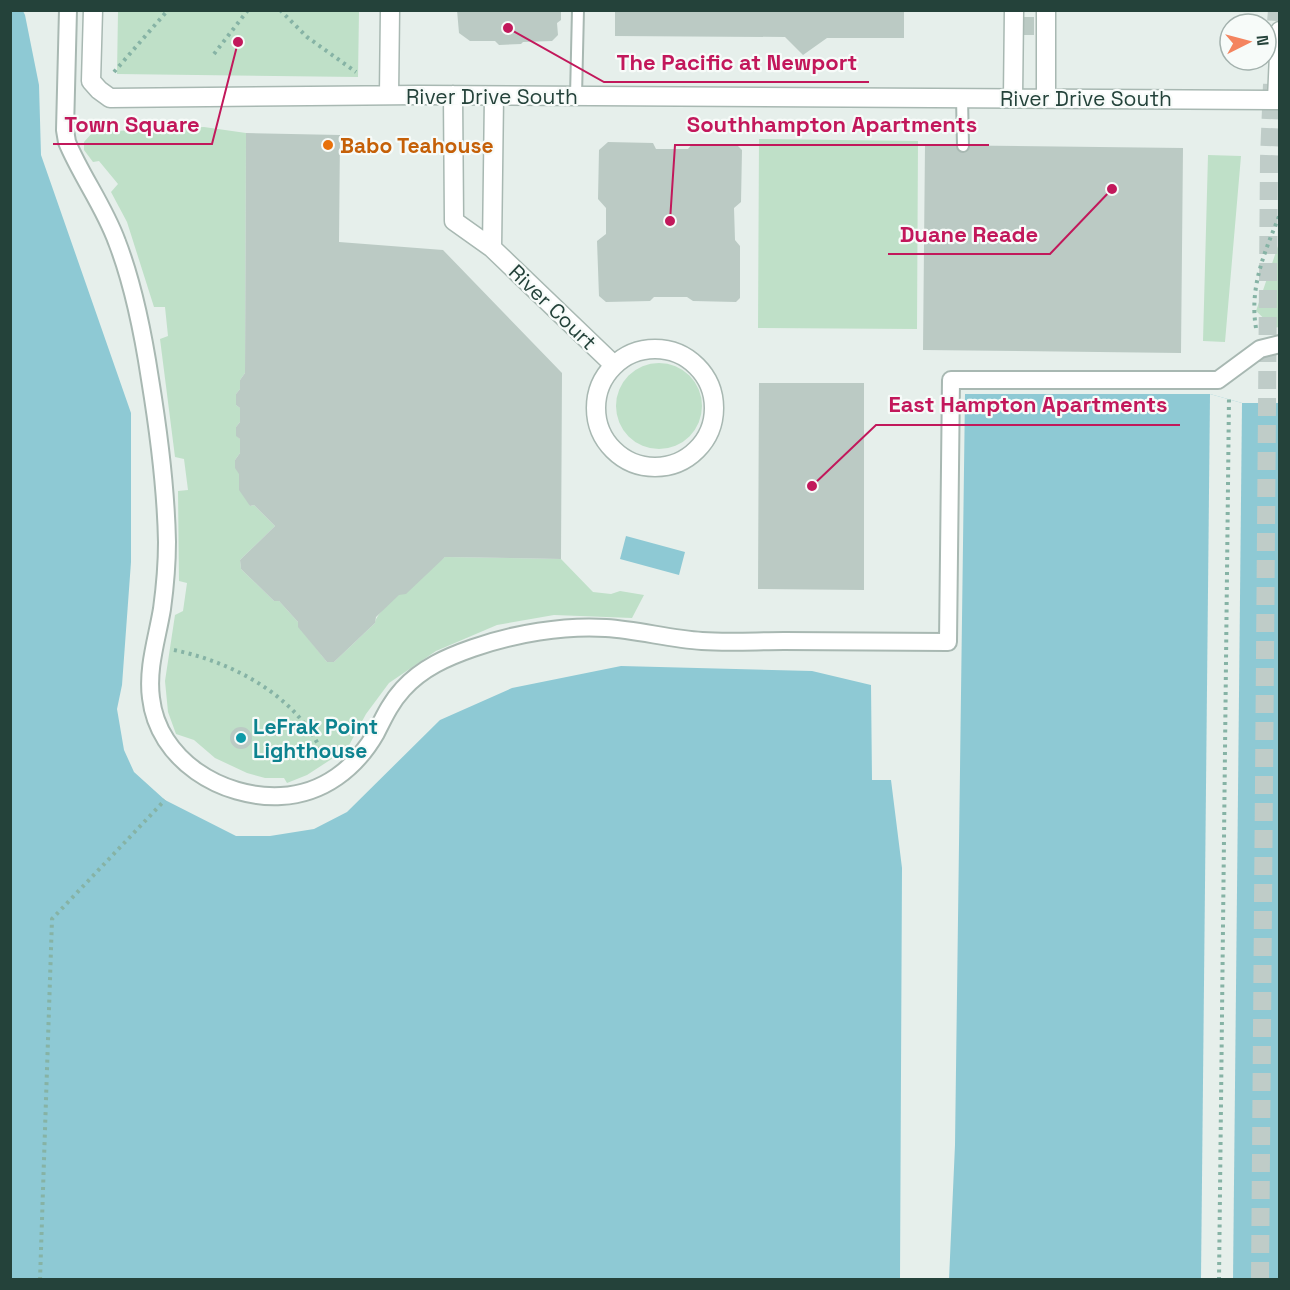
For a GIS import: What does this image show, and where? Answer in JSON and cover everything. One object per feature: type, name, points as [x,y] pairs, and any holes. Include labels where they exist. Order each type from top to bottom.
[{"type":"street","points":[[68,10],[65,130],[67,142],[108,221],[126,270],[141,323],[161,443],[166,502],[166,568],[150,681],[154,715],[168,744],[192,769],[219,784],[250,794],[267,796],[303,793],[321,787],[353,765],[366,749],[401,691],[417,675],[454,655],[504,639],[552,630],[603,627],[702,641],[948,642],[951,380],[1218,380],[1260,349],[1280,344]]},
{"type":"street","name":"River Drive South","points":[[93,10],[91,81],[110,98],[453,95],[1278,100]]},
{"type":"street","name":"River Drive South","points":[[389,95],[390,10]]},
{"type":"street","points":[[1013,98],[1014,10]]},
{"type":"street","points":[[1046,10],[1046,98]]},
{"type":"street","points":[[1278,100],[1280,31]]},
{"type":"street","name":"River Court","points":[[453,95],[454,221],[492,248],[614,365]]},
{"type":"street","name":"River Court","points":[[492,248],[494,96]]},
{"type":"street","name":"River Court","points":[[648,349],[667,350],[685,356],[699,368],[710,384],[714,403],[713,421],[706,439],[694,454],[677,464],[657,468],[647,467],[619,456],[605,441],[597,422],[596,401],[602,382],[614,365],[630,354],[648,349]]},
{"type":"lane","points":[[576,96],[578,10]]},
{"type":"lane","points":[[962,98],[963,146]]},
{"type":"path","points":[[114,72],[168,10]]},
{"type":"path","points":[[214,54],[248,10]]},
{"type":"path","points":[[280,10],[307,37],[363,77]]},
{"type":"path","points":[[1260,349],[1255,320],[1256,289],[1262,261],[1280,214]]},
{"type":"path","points":[[1219,1280],[1229,372]]},
{"type":"path","points":[[155,646],[196,655],[226,665],[277,697],[305,723],[337,777]]},
{"type":"path","points":[[40,1280],[52,919],[165,800]]},
{"type":"green space","points":[[118,11],[359,11],[358,77],[117,74]]},
{"type":"green space","points":[[204,127],[246,133],[245,373],[240,380],[240,389],[236,394],[236,405],[240,408],[240,422],[236,427],[236,435],[240,439],[240,453],[235,460],[250,506],[254,505],[275,526],[240,560],[241,569],[274,601],[279,601],[298,622],[299,627],[327,662],[334,662],[375,623],[378,616],[394,598],[445,557],[561,559],[593,592],[611,594],[620,591],[644,595],[632,618],[554,615],[497,625],[436,651],[389,683],[366,714],[347,749],[307,775],[287,783],[284,778],[265,778],[247,773],[215,758],[194,740],[176,734],[168,712],[165,681],[175,615],[183,611],[187,583],[179,581],[178,491],[188,490],[184,459],[175,457],[160,339],[168,336],[165,307],[154,307],[127,222],[111,192],[118,184],[99,161],[93,162],[84,150],[84,142],[93,132]]},
{"type":"green space","points":[[759,139],[918,141],[917,329],[758,328]]},
{"type":"green space","points":[[1208,155],[1241,156],[1225,342],[1203,341]]},
{"type":"green space","points":[[1279,243],[1279,327],[1274,328],[1256,311]]},
{"type":"green space","points":[[651,363],[667,363],[690,375],[699,389],[702,406],[699,423],[690,437],[667,449],[651,449],[635,442],[623,430],[616,414],[616,398],[623,382],[635,370]]},
{"type":"water","points":[[10,11],[23,11],[25,15],[39,85],[41,155],[131,413],[131,562],[122,685],[117,709],[124,750],[134,772],[165,800],[236,836],[270,836],[314,829],[347,812],[440,720],[512,688],[621,666],[812,671],[871,685],[872,780],[891,780],[902,868],[900,1279],[11,1279]]},
{"type":"water","points":[[965,394],[1210,394],[1242,403],[1279,403],[1279,1279],[949,1280],[955,1145]]},
{"type":"water","points":[[626,536],[685,552],[679,575],[620,559]]},
{"type":"pier","points":[[1210,394],[1242,403],[1233,1280],[1201,1279]]},
{"type":"building","points":[[457,10],[558,10],[561,12],[561,20],[557,23],[558,35],[552,41],[499,45],[495,41],[470,41],[459,33]]},
{"type":"building","points":[[615,10],[904,10],[904,38],[827,38],[803,55],[785,37],[615,36]]},
{"type":"building","points":[[1023,17],[1034,17],[1034,35],[1023,35]]},
{"type":"building","points":[[246,133],[340,135],[339,242],[443,250],[562,373],[561,559],[445,557],[406,594],[399,595],[376,617],[375,623],[334,662],[327,662],[298,627],[298,622],[279,601],[274,601],[241,569],[240,560],[275,526],[254,505],[250,506],[239,490],[239,474],[235,468],[235,460],[240,453],[240,439],[236,436],[236,427],[240,422],[240,408],[236,405],[236,394],[240,389],[240,380],[245,373]]},
{"type":"building","points":[[608,142],[653,143],[656,149],[688,149],[692,144],[736,144],[742,150],[741,202],[734,208],[735,240],[740,246],[740,298],[736,302],[693,301],[687,297],[654,297],[650,301],[606,302],[599,296],[597,241],[606,234],[606,208],[598,199],[599,150]]},
{"type":"building","points":[[925,145],[1183,148],[1181,353],[923,350]]},
{"type":"building","points":[[759,383],[864,383],[864,590],[758,589]]},
{"type":"building","name":"LeFrak Point Lighthouse","points":[[241,727],[249,730],[252,738],[249,746],[241,749],[233,746],[230,738],[233,730]]},
{"type":"tunnel","points":[[1260,1280],[1269,158],[1272,84]]},
{"type":"place","name":"The Pacific at Newport","points":[[508,28]]},
{"type":"place","name":"Town Square","points":[[238,42]]},
{"type":"place","name":"Babo Teahouse","points":[[328,145]]},
{"type":"place","name":"Duane Reade","points":[[1112,189]]},
{"type":"place","name":"Southhampton Apartments","points":[[670,221]]},
{"type":"place","name":"East Hampton Apartments","points":[[812,486]]},
{"type":"place","name":"LeFrak Point Lighthouse","points":[[241,738]]}]
